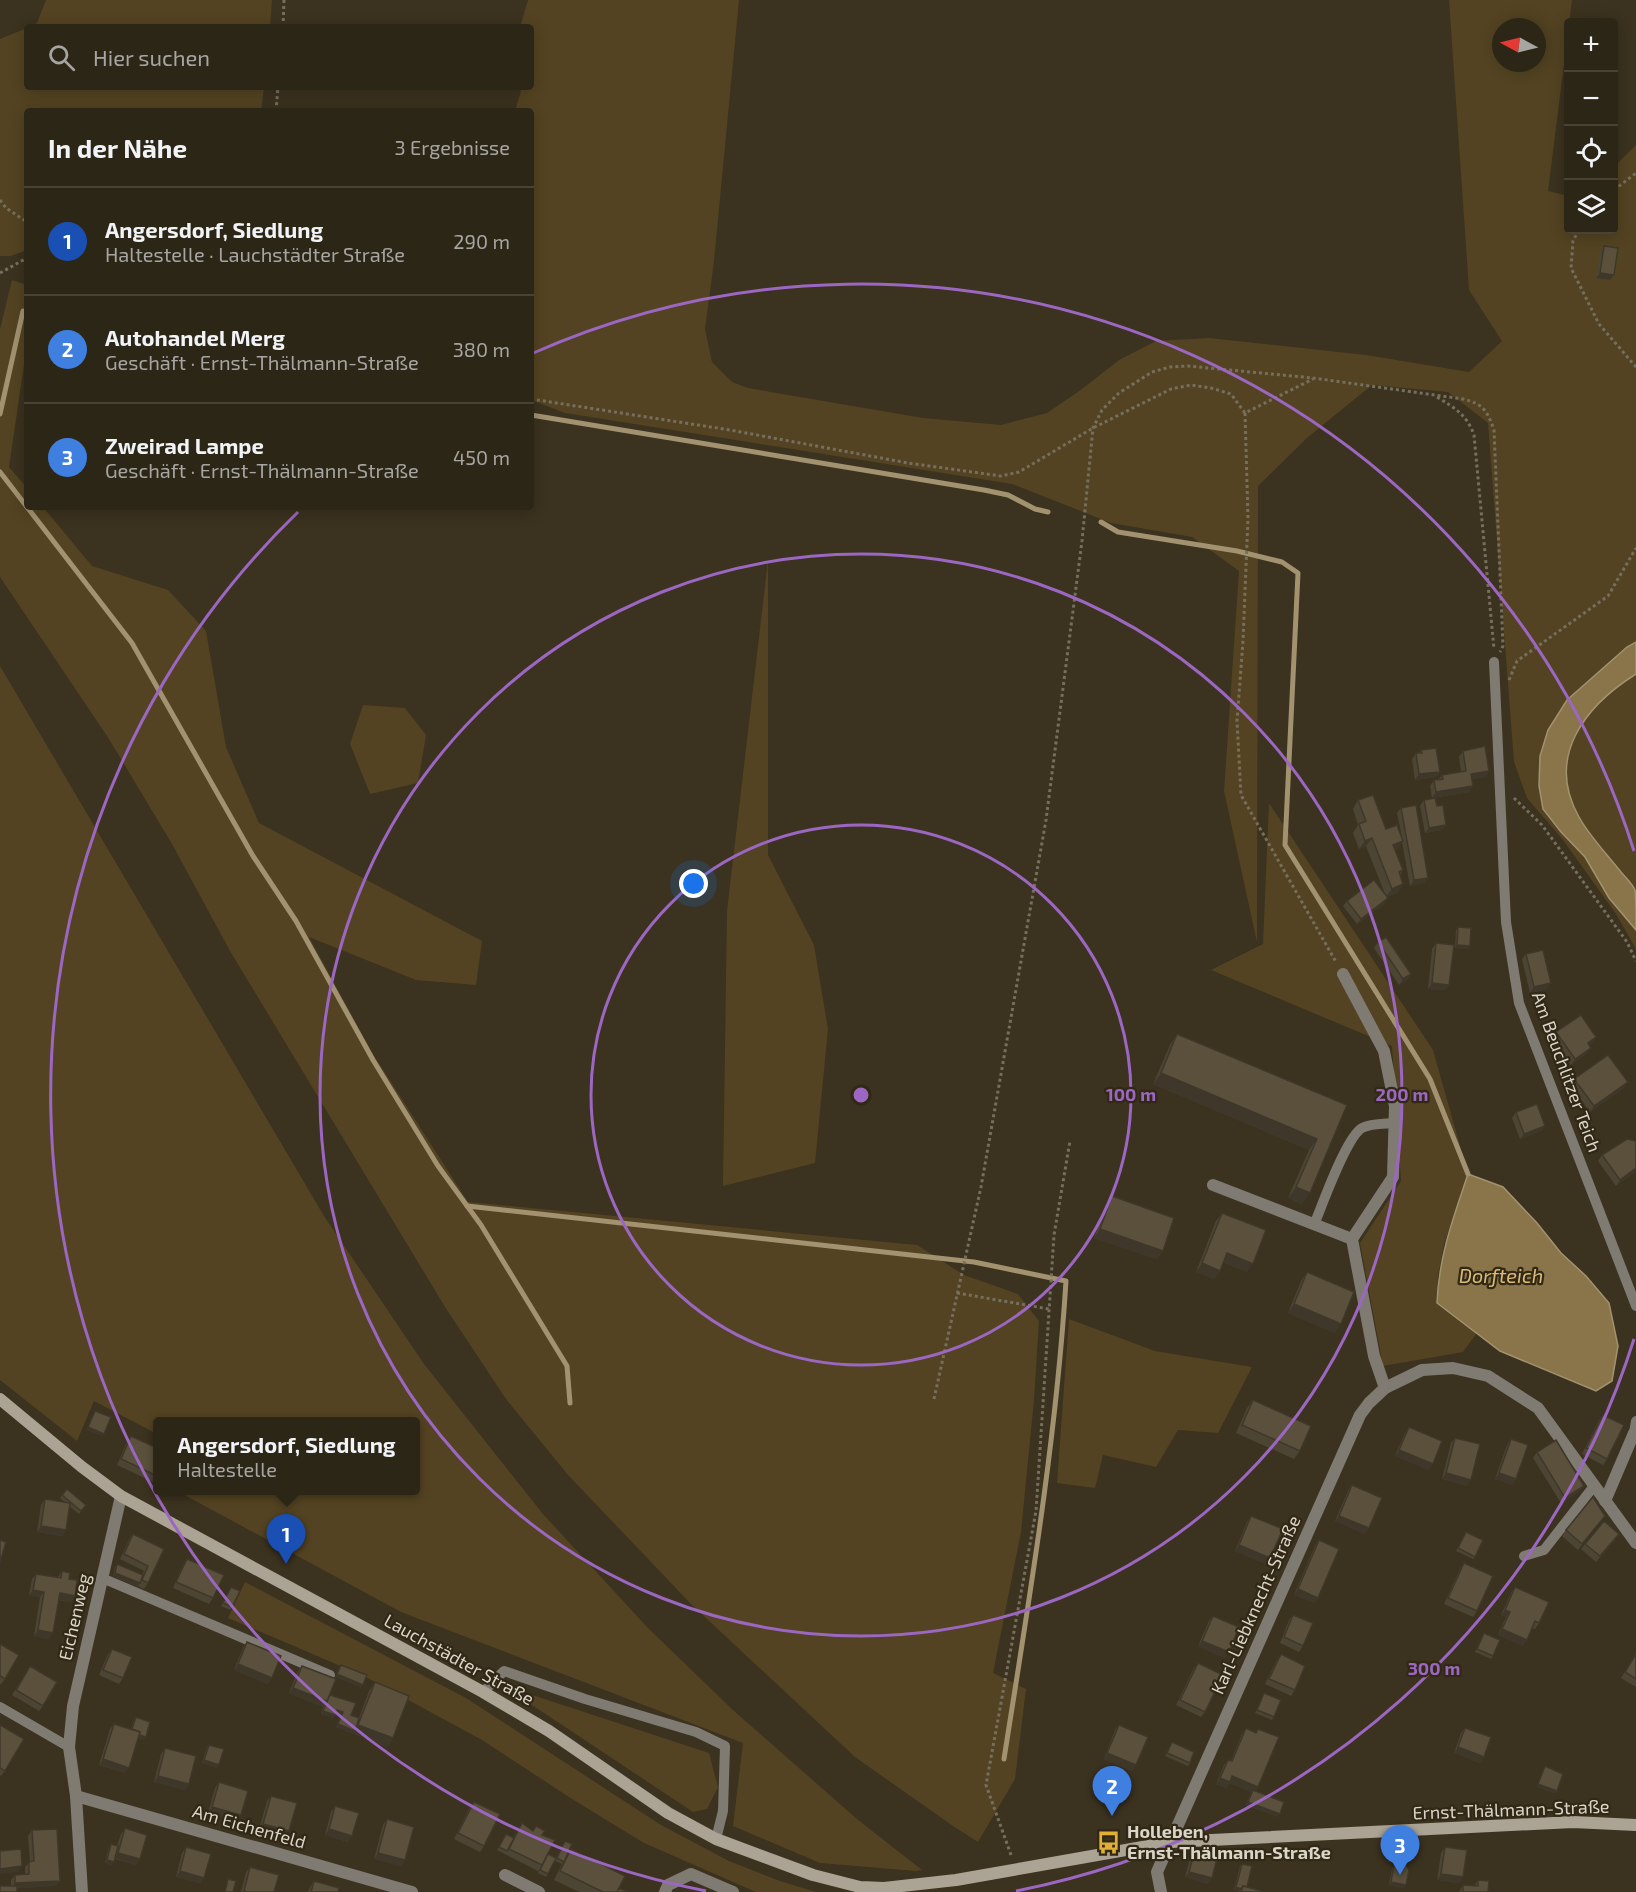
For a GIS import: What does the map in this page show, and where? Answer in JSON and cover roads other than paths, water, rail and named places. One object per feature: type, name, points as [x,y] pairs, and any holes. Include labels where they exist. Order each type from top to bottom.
[{"type":"main road","name":"Lauchstädter Straße","points":[[0,1399],[121,1496],[483,1692],[549,1731],[668,1814],[716,1839],[813,1875],[860,1887],[927,1888]]},
{"type":"main road","name":"Ernst-Thälmann-Straße","points":[[927,1888],[1170,1842],[1573,1822],[1636,1826]]},
{"type":"street","points":[[1343,974],[1384,1051],[1395,1106],[1393,1177],[1352,1239],[1374,1356],[1385,1388]]},
{"type":"street","points":[[1213,1185],[1352,1239]]},
{"type":"street","name":"Karl-Liebknecht-Straße","points":[[1170,1842],[1360,1415],[1385,1388],[1422,1370],[1453,1368],[1488,1376],[1538,1408],[1636,1543]]},
{"type":"street","points":[[1605,1501],[1635,1430]]},
{"type":"street","name":"Eichenweg","points":[[82,1892],[76,1796],[69,1747],[73,1706],[121,1496]]},
{"type":"street","name":"Am Eichenfeld","points":[[76,1796],[412,1892]]},
{"type":"street","points":[[1161,1892],[1157,1872],[1170,1842]]},
{"type":"street","points":[[665,1892],[668,1886],[690,1874],[733,1892]]},
{"type":"street","points":[[505,1875],[539,1892]]},
{"type":"lane","name":"Am Beuchlitzer Teich","points":[[1494,662],[1506,922],[1519,1003],[1636,1306]]},
{"type":"lane","points":[[1314,1225],[1348,1146],[1360,1128],[1395,1123]]},
{"type":"lane","points":[[1524,1556],[1544,1550],[1594,1486]]},
{"type":"lane","points":[[102,1578],[330,1675]]},
{"type":"lane","points":[[483,1692],[504,1671],[585,1699],[696,1732],[725,1746],[723,1811],[716,1839]]},
{"type":"lane","points":[[0,1707],[69,1747]]},
{"type":"water","points":[[1636,642],[1636,674],[1601,701],[1587,717],[1576,735],[1569,754],[1566,774],[1570,795],[1583,824],[1635,890],[1636,930],[1609,898],[1585,857],[1543,809],[1539,786],[1540,756],[1548,730],[1567,700],[1627,647]]},
{"type":"water","name":"Dorfteich","points":[[1468,1174],[1503,1187],[1609,1303],[1618,1346],[1612,1381],[1596,1391],[1500,1351],[1437,1303],[1444,1253]]},
{"type":"waterway","points":[[0,414],[23,311]]},
{"type":"waterway","points":[[534,415],[984,490],[1008,495],[1035,509],[1048,512]]},
{"type":"waterway","points":[[0,472],[24,503]]},
{"type":"waterway","points":[[29,510],[132,643],[253,856],[296,921],[373,1060],[438,1166],[481,1225],[567,1366],[570,1403]]},
{"type":"waterway","points":[[1101,522],[1118,532],[1237,551],[1282,562],[1298,573],[1285,845],[1430,1079],[1468,1174]]},
{"type":"waterway","points":[[467,1206],[974,1262],[1066,1281],[1049,1461],[1004,1759]]},
{"type":"place","name":"Angersdorf, Siedlung","points":[[286,1564]]},
{"type":"place","name":"Autohandel Merg","points":[[1112,1816]]},
{"type":"place","name":"Holleben, Ernst-Thälmann-Straße","points":[[1109,1842]]},
{"type":"place","name":"Zweirad Lampe","points":[[1400,1875]]}]
